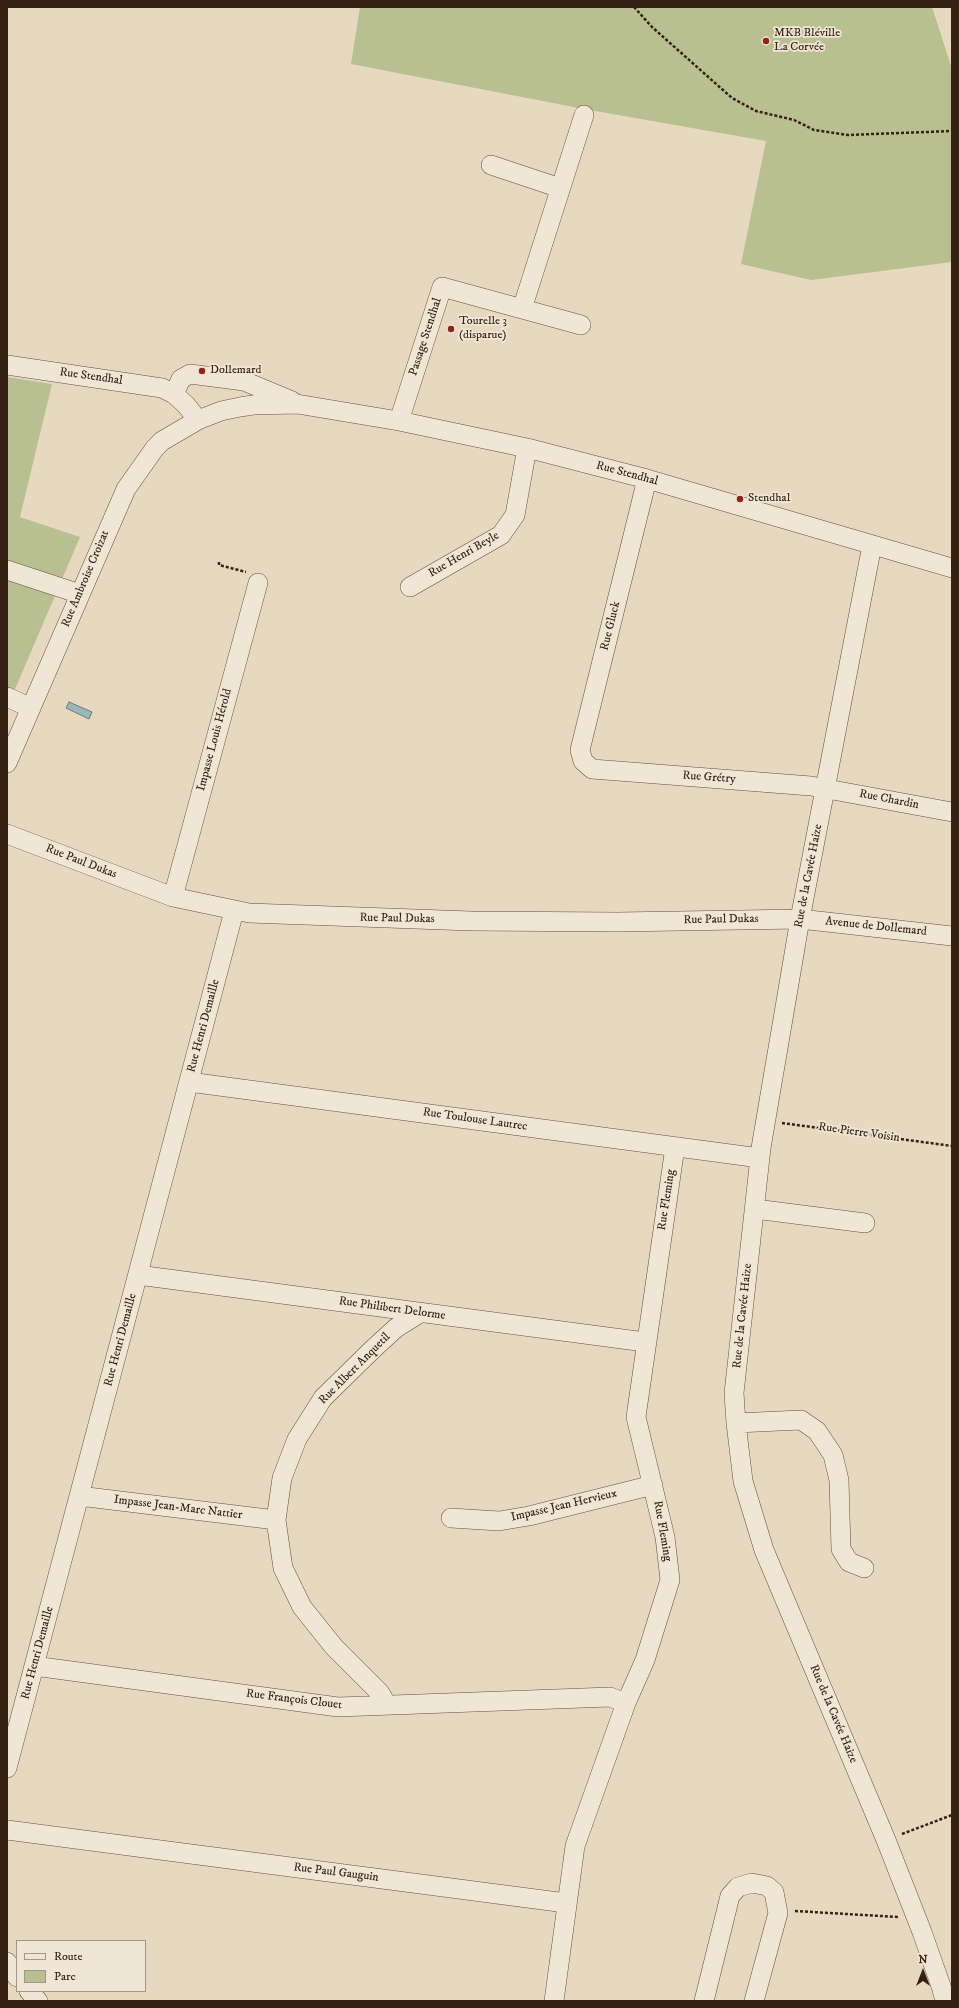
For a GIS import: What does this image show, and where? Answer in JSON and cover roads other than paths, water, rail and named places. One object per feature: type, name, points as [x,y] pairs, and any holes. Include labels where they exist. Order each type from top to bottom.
[{"type":"street","points":[[522,309],[584,115]]},
{"type":"street","points":[[491,165],[560,188]]},
{"type":"street","name":"Passage Stendhal","points":[[399,421],[442,287],[581,325]]},
{"type":"street","name":"Rue Stendhal","points":[[7,365],[162,388],[174,394],[189,407],[198,420],[221,411],[253,405],[297,404],[399,421],[527,448],[647,479],[952,568]]},
{"type":"street","name":"Rue Stendhal","points":[[174,394],[181,380],[190,374],[244,381],[297,404]]},
{"type":"street","name":"Rue Ambroise Croizat","points":[[7,763],[126,489],[155,448],[176,431],[198,420]]},
{"type":"street","name":"Rue Henri Beyle","points":[[410,587],[501,535],[515,515],[527,448]]},
{"type":"street","name":"Rue Gluck","points":[[592,769],[583,761],[580,750],[647,479]]},
{"type":"street","name":"Rue de la Cavée Haize","points":[[872,545],[800,919],[766,1121],[760,1158],[734,1393],[743,1481],[764,1550],[886,1840],[917,1918],[941,1986],[944,2001]]},
{"type":"street","points":[[7,570],[80,594]]},
{"type":"street","name":"Impasse Louis Hérold","points":[[173,897],[258,583]]},
{"type":"street","points":[[7,697],[31,708]]},
{"type":"street","name":"Rue Grétry","points":[[592,769],[825,788]]},
{"type":"street","name":"Rue Chardin","points":[[825,788],[952,812]]},
{"type":"street","name":"Rue Paul Dukas","points":[[7,834],[173,897],[234,911],[320,917],[471,921],[618,922],[800,919]]},
{"type":"street","name":"Rue Henri Demaille","points":[[7,1768],[234,911]]},
{"type":"street","name":"Avenue de Dollemard","points":[[800,919],[952,936]]},
{"type":"street","name":"Rue Toulouse Lautrec","points":[[189,1082],[760,1158]]},
{"type":"street","name":"Rue Fleming","points":[[566,1903],[575,1846],[626,1703],[645,1660],[670,1580],[665,1537],[636,1416],[675,1147]]},
{"type":"street","points":[[755,1209],[865,1223]]},
{"type":"street","name":"Rue Philibert Delorme","points":[[138,1275],[646,1342]]},
{"type":"street","name":"Rue Albert Anquetil","points":[[387,1705],[380,1693],[334,1647],[302,1607],[283,1568],[276,1520],[282,1478],[297,1439],[323,1398],[396,1328],[420,1312]]},
{"type":"street","points":[[736,1423],[801,1420],[817,1431],[833,1455],[838,1480],[841,1549],[849,1562],[864,1568]]},
{"type":"street","name":"Impasse Jean Hervieux","points":[[451,1518],[499,1521],[529,1516],[653,1485]]},
{"type":"street","name":"Impasse Jean-Marc Nattier","points":[[79,1496],[276,1520]]},
{"type":"street","name":"Rue François Clouet","points":[[34,1666],[338,1707],[610,1697],[626,1703]]},
{"type":"street","name":"Rue Paul Gauguin","points":[[7,1830],[566,1903]]},
{"type":"street","points":[[704,2001],[730,1896],[738,1887],[752,1883],[767,1886],[774,1892],[778,1910],[754,2001]]},
{"type":"street","points":[[554,2001],[566,1903]]},
{"type":"street","points":[[7,1962],[16,1976]]},
{"type":"street","points":[[30,1992],[38,2001]]},
{"type":"water","points":[[69,702],[92,712],[89,719],[66,708]]},
{"type":"place","name":"MKB Bléville La Corvée","points":[[766,41]]},
{"type":"place","name":"Tourelle 3 (disparue)","points":[[451,329]]},
{"type":"place","name":"Dollemard","points":[[202,371]]},
{"type":"place","name":"Stendhal","points":[[740,499]]}]
